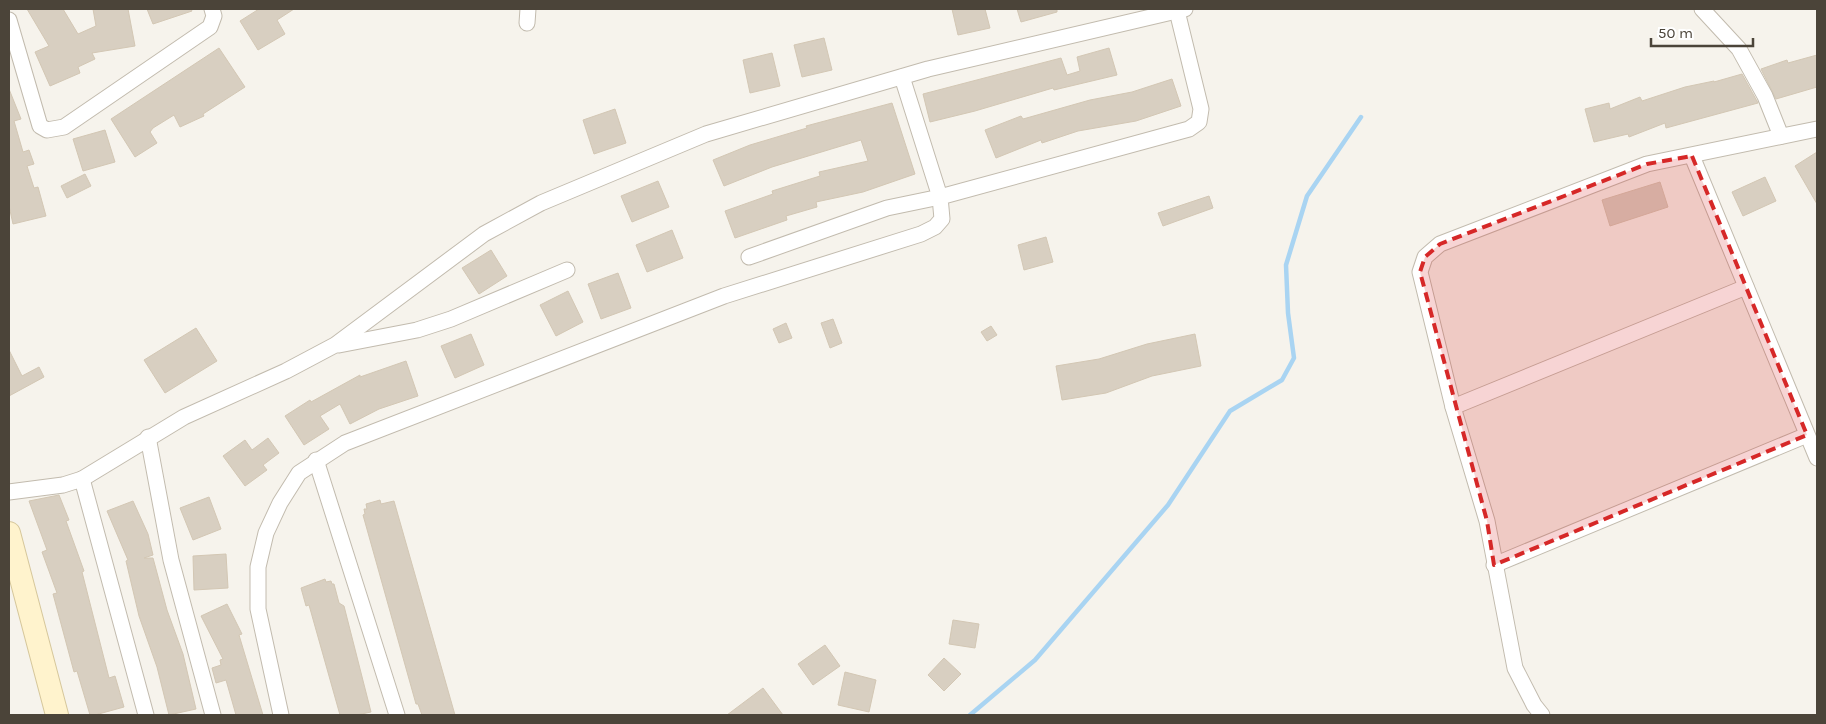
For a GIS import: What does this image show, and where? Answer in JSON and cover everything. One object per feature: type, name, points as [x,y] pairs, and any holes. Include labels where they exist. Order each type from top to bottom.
[{"type":"street","points":[[9,20],[40,126],[47,130],[64,127],[210,27],[214,16],[212,9]]},
{"type":"street","points":[[1702,9],[1739,49],[1765,96],[1781,136]]},
{"type":"street","points":[[9,492],[63,485],[82,479],[148,437],[184,417],[286,371],[335,345],[484,234],[541,203],[706,134],[902,77],[1182,10],[1201,109],[1199,122],[1189,129],[940,197],[887,208],[749,257]]},
{"type":"street","points":[[281,715],[258,609],[258,567],[266,533],[280,503],[299,473],[316,460],[345,443],[724,296],[921,234],[935,227],[942,219],[940,197],[902,77]]},
{"type":"street","points":[[1542,715],[1515,668],[1487,522],[1453,407],[1420,272],[1425,257],[1440,244],[1647,164],[1817,129]]},
{"type":"street","points":[[1692,156],[1817,458]]},
{"type":"street","points":[[335,345],[418,330],[486,305],[567,270]]},
{"type":"street","points":[[1453,407],[1746,287]]},
{"type":"street","points":[[1494,565],[1807,434]]},
{"type":"street","points":[[148,437],[171,560],[213,715]]},
{"type":"street","points":[[316,460],[397,715]]},
{"type":"street","points":[[82,479],[146,715]]},
{"type":"street","points":[[9,533],[57,715]]},
{"type":"highlighted area","points":[[1692,156],[1807,435],[1494,565],[1487,521],[1420,272],[1425,257],[1440,244],[1647,164]]},
{"type":"building","points":[[27,9],[63,9],[78,34],[96,26],[93,9],[128,9],[135,46],[92,53],[95,59],[78,67],[80,73],[50,86],[35,52],[49,46]]},
{"type":"building","points":[[147,9],[191,9],[192,11],[153,24]]},
{"type":"building","points":[[259,9],[294,9],[277,20],[285,34],[258,50],[240,21]]},
{"type":"building","points":[[952,9],[985,9],[990,28],[958,35]]},
{"type":"building","points":[[1017,9],[1057,9],[1057,12],[1021,22]]},
{"type":"building","points":[[824,38],[832,70],[802,77],[794,45]]},
{"type":"building","points":[[219,48],[245,87],[203,114],[204,116],[180,127],[174,115],[153,128],[150,132],[157,143],[135,157],[111,119]]},
{"type":"building","points":[[1109,48],[1117,75],[1054,90],[1053,88],[930,122],[923,94],[1061,58],[1067,75],[1080,71],[1077,57]]},
{"type":"building","points":[[772,53],[780,86],[750,93],[743,60]]},
{"type":"building","points":[[1817,55],[1817,87],[1776,99],[1761,69],[1787,60],[1788,63]]},
{"type":"building","points":[[1742,74],[1758,103],[1666,128],[1665,123],[1629,137],[1628,134],[1594,142],[1585,109],[1609,103],[1610,109],[1640,97],[1642,101],[1685,87],[1714,82]]},
{"type":"building","points":[[1172,79],[1181,106],[1136,121],[1078,131],[1042,143],[1041,140],[996,158],[985,130],[1021,116],[1023,119],[1090,100],[1132,92]]},
{"type":"building","points":[[9,89],[21,119],[14,121],[23,152],[29,150],[34,164],[27,166],[34,188],[38,187],[46,216],[13,224],[9,206]]},
{"type":"building","points":[[892,103],[915,174],[863,192],[816,202],[817,207],[786,216],[787,220],[735,238],[725,211],[773,194],[772,191],[820,176],[819,172],[868,161],[861,140],[772,167],[724,186],[713,160],[750,145],[807,128],[806,126]]},
{"type":"building","points":[[615,109],[626,143],[594,154],[583,120]]},
{"type":"building","points":[[105,130],[115,162],[83,171],[73,139]]},
{"type":"building","points":[[1817,152],[1817,204],[1795,166]]},
{"type":"building","points":[[85,174],[91,186],[67,198],[61,186]]},
{"type":"building","points":[[1765,177],[1776,201],[1743,216],[1732,192]]},
{"type":"building","points":[[658,181],[669,207],[632,222],[621,196]]},
{"type":"building","points":[[1660,182],[1668,207],[1610,226],[1602,200]]},
{"type":"building","points":[[1209,196],[1213,208],[1163,226],[1158,213]]},
{"type":"building","points":[[672,230],[683,258],[647,272],[636,245]]},
{"type":"building","points":[[1046,237],[1053,262],[1024,270],[1018,245]]},
{"type":"building","points":[[491,250],[507,276],[479,294],[462,268]]},
{"type":"building","points":[[618,273],[631,308],[601,319],[588,284]]},
{"type":"building","points":[[568,291],[583,322],[556,336],[540,305]]},
{"type":"building","points":[[833,319],[842,343],[830,348],[821,323]]},
{"type":"building","points":[[786,323],[792,338],[779,343],[773,329]]},
{"type":"building","points":[[991,326],[997,335],[987,341],[981,332]]},
{"type":"building","points":[[196,328],[217,361],[165,393],[144,360]]},
{"type":"building","points":[[471,334],[484,365],[455,378],[441,346]]},
{"type":"building","points":[[1195,334],[1201,366],[1152,376],[1106,393],[1062,400],[1056,366],[1099,359],[1147,344]]},
{"type":"building","points":[[9,350],[22,376],[39,367],[44,377],[9,396]]},
{"type":"building","points":[[406,361],[418,396],[379,409],[350,424],[340,404],[320,416],[329,429],[304,445],[285,416],[310,400],[311,402],[360,375],[360,377]]},
{"type":"building","points":[[268,438],[279,453],[263,465],[267,470],[245,486],[223,456],[245,440],[252,450]]},
{"type":"building","points":[[59,495],[69,520],[66,521],[84,571],[82,572],[109,678],[115,676],[124,707],[95,715],[90,715],[77,671],[74,672],[53,594],[57,593],[42,552],[47,550],[29,501]]},
{"type":"building","points":[[209,497],[221,529],[193,540],[180,508]]},
{"type":"building","points":[[380,500],[381,504],[394,501],[455,715],[422,715],[418,704],[416,704],[363,515],[365,514],[364,509],[367,509],[366,504]]},
{"type":"building","points":[[133,501],[148,534],[153,555],[144,558],[153,558],[167,610],[183,654],[196,709],[169,715],[157,667],[139,616],[126,561],[128,560],[107,511]]},
{"type":"building","points":[[226,554],[228,588],[194,590],[193,556]]},
{"type":"building","points":[[325,579],[326,582],[331,581],[334,584],[339,603],[344,606],[371,712],[357,715],[340,715],[309,605],[306,606],[301,588]]},
{"type":"building","points":[[227,604],[242,634],[239,635],[263,715],[236,715],[226,680],[216,683],[212,668],[221,665],[220,660],[223,659],[201,616]]},
{"type":"building","points":[[953,620],[979,624],[975,648],[949,644]]},
{"type":"building","points":[[825,645],[840,666],[813,685],[798,664]]},
{"type":"building","points":[[944,658],[961,674],[944,691],[928,675]]},
{"type":"building","points":[[845,672],[876,680],[869,712],[838,705]]},
{"type":"building","points":[[763,688],[783,715],[727,715]]},
{"type":"waterway","points":[[970,715],[1035,660],[1168,505],[1230,411],[1282,380],[1294,358],[1288,313],[1286,265],[1307,196],[1361,117]]}]
